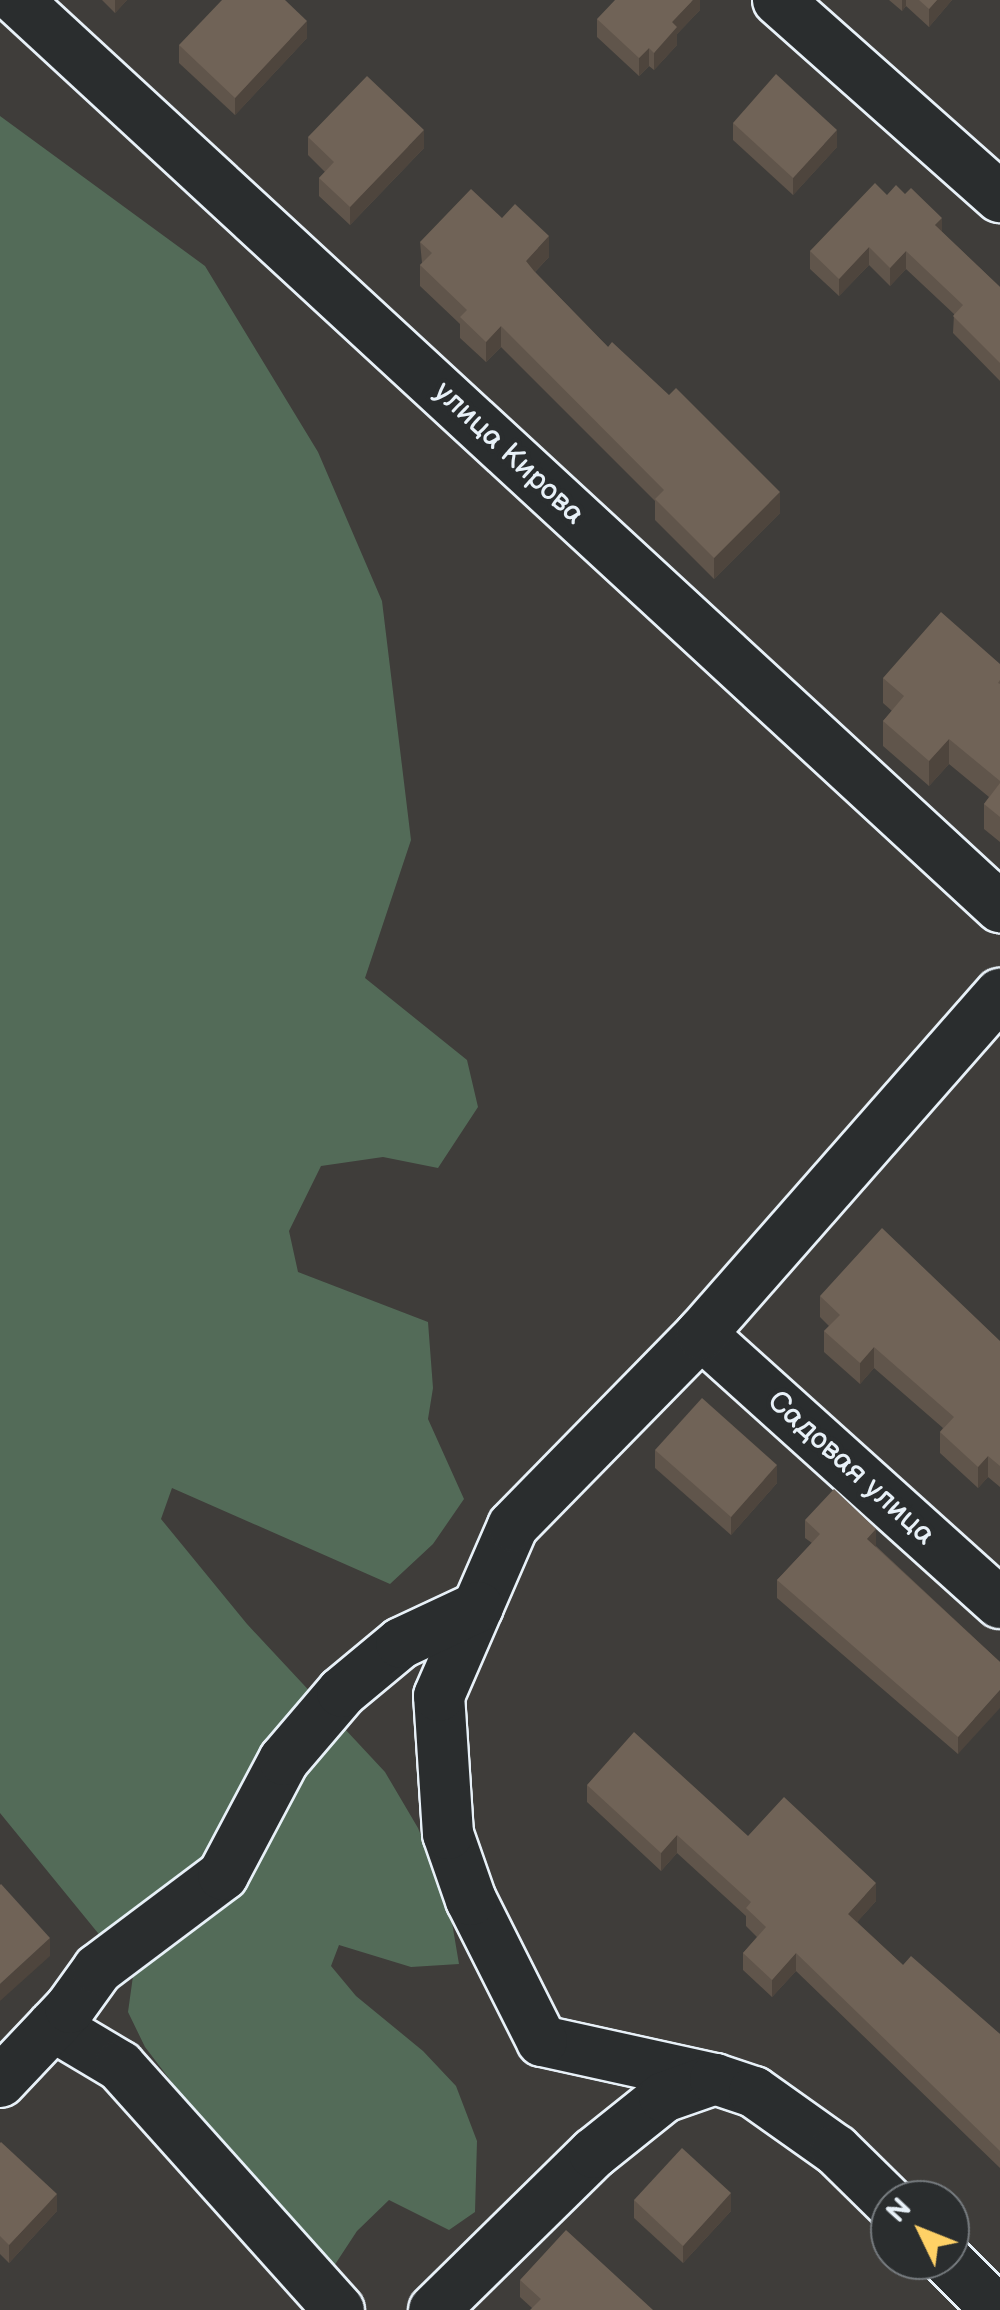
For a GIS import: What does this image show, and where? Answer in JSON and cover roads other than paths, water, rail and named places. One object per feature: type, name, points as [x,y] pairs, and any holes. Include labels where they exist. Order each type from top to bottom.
[{"type":"street","name":"улица Кирова","points":[[17,0],[1000,907]]},
{"type":"street","points":[[778,0],[1000,197]]},
{"type":"street","points":[[870,2183],[836,2150],[734,2086],[542,2041],[470,1900],[448,1834],[440,1696],[513,1526],[701,1334],[1000,994]]},
{"type":"street","name":"Садовая улица","points":[[701,1334],[1000,1603]]},
{"type":"street","points":[[0,2082],[62,2017],[98,1969],[223,1875],[284,1760],[342,1692],[400,1644],[478,1607]]},
{"type":"street","points":[[62,2017],[120,2066],[264,2221],[339,2310]]},
{"type":"street","points":[[434,2310],[594,2153],[664,2096],[734,2086]]},
{"type":"street","points":[[967,2280],[998,2310]]}]
